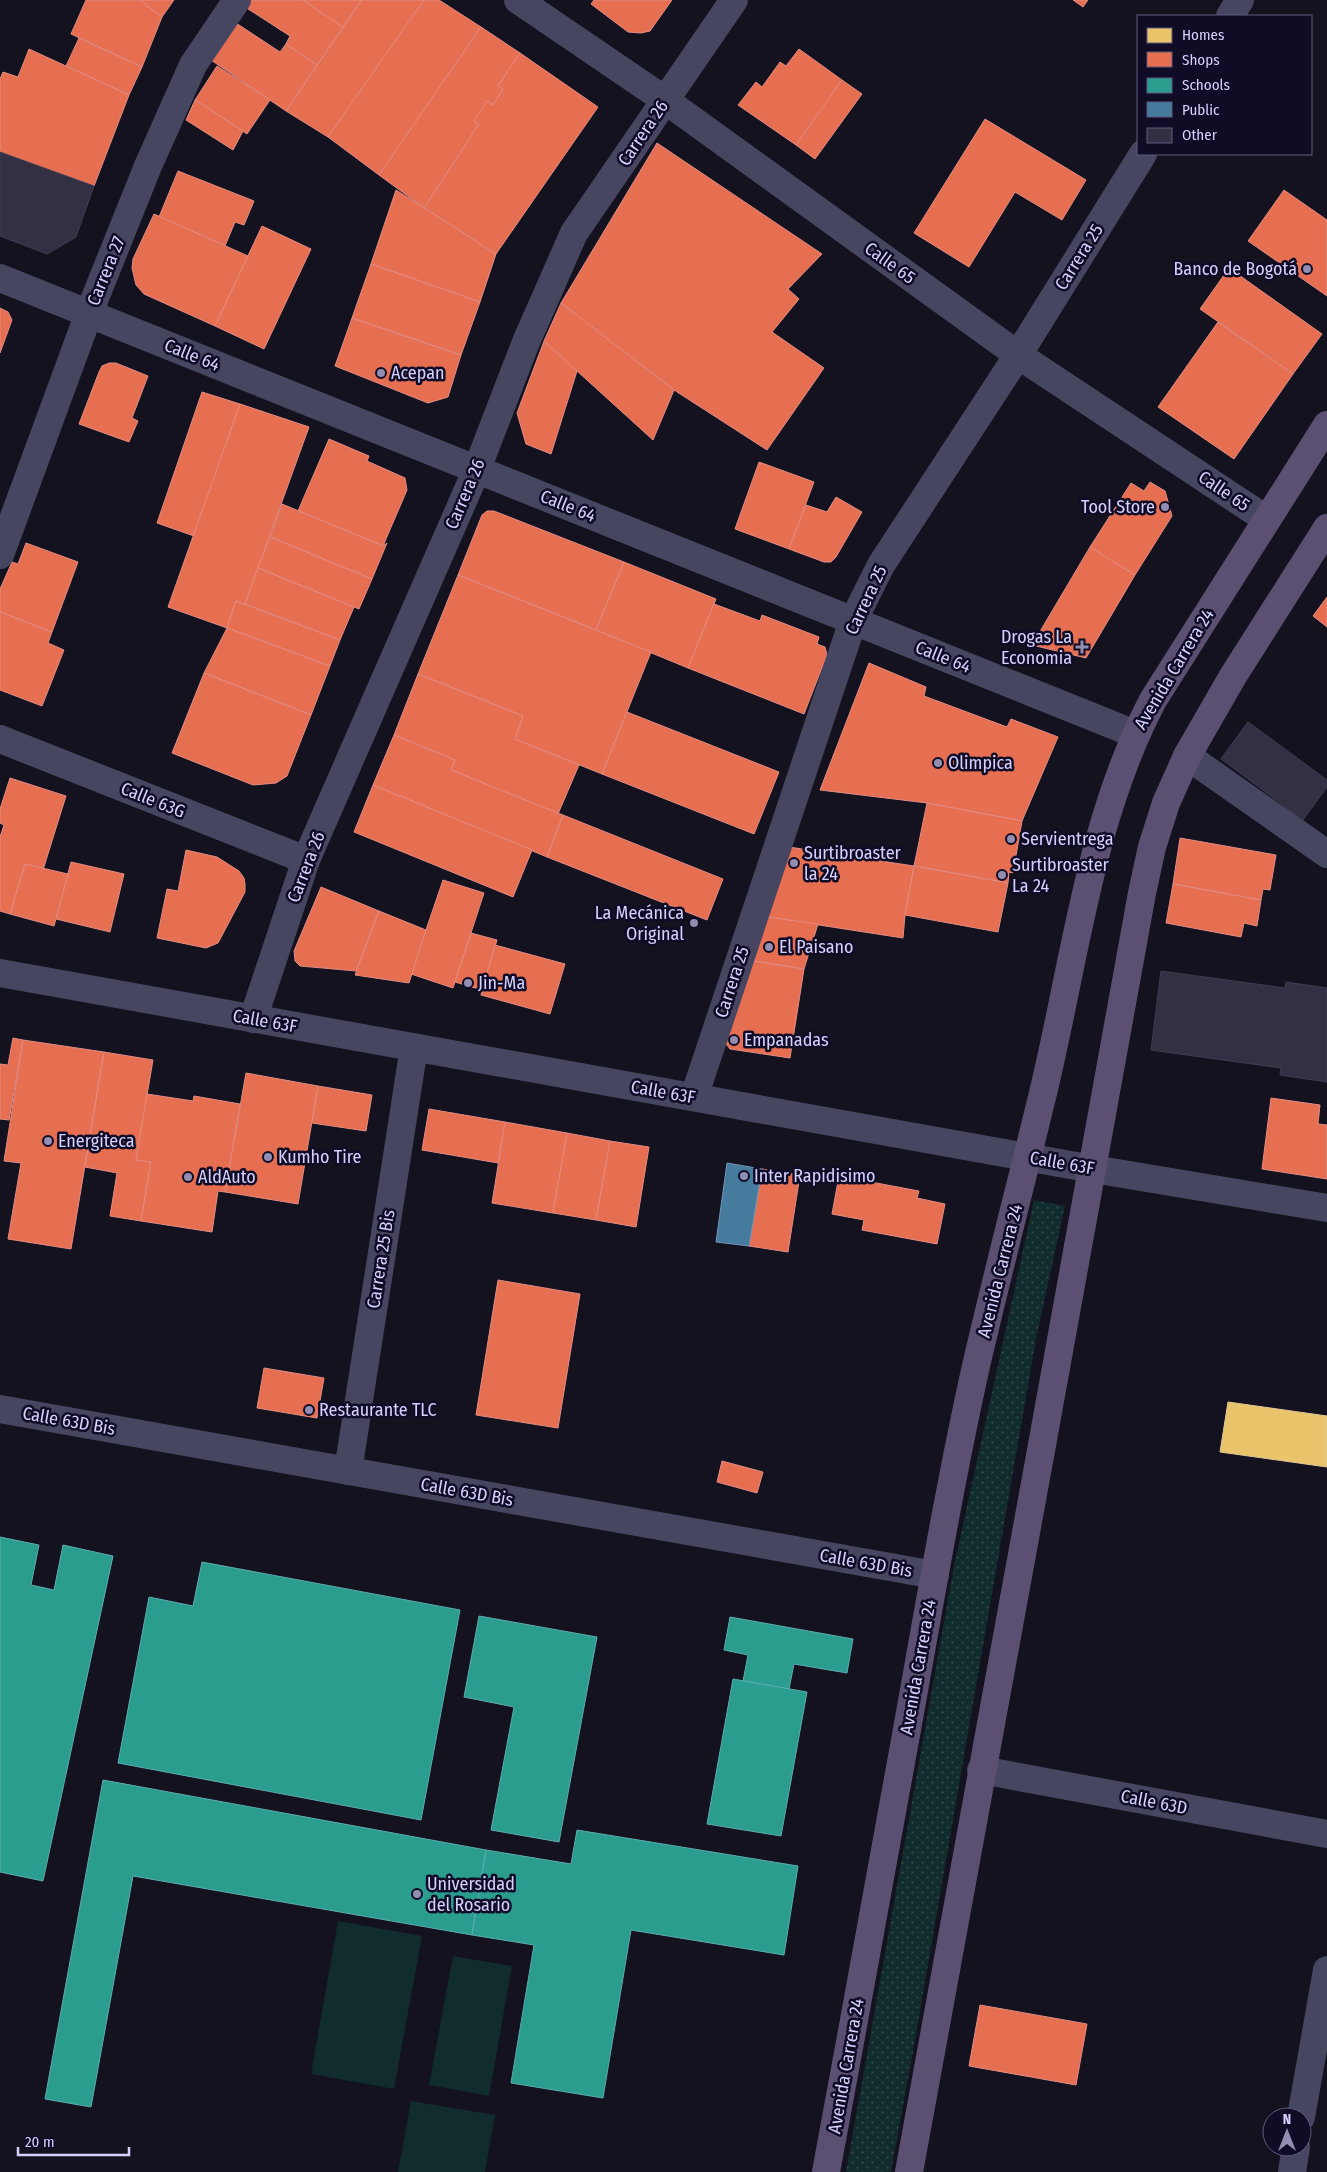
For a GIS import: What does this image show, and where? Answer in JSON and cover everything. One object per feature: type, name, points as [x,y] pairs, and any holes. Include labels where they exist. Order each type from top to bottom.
[{"type":"main road","name":"Avenida Carrera 24","points":[[826,2172],[935,1575],[976,1367],[1051,1062],[1095,854],[1115,789],[1135,734],[1171,668],[1327,425]]},
{"type":"main road","points":[[909,2172],[1146,875],[1166,803],[1187,756],[1233,676],[1327,528]]},
{"type":"street","name":"Carrera 27","points":[[0,555],[89,314],[148,166],[192,65],[237,0]]},
{"type":"street","name":"Calle 65","points":[[518,0],[665,100],[1018,355],[1266,519]]},
{"type":"street","name":"Carrera 26","points":[[253,1019],[306,860],[477,469],[526,342],[574,233],[734,0]]},
{"type":"street","points":[[1231,15],[1240,0]]},
{"type":"street","name":"Carrera 25","points":[[694,1097],[853,621],[881,565],[1018,355],[1143,155]]},
{"type":"street","name":"Calle 64","points":[[0,278],[1135,734]]},
{"type":"street","name":"Calle 63G","points":[[0,739],[306,860]]},
{"type":"street","points":[[1187,756],[1327,854]]},
{"type":"street","name":"Calle 63F","points":[[0,973],[1093,1169],[1327,1208]]},
{"type":"street","name":"Carrera 25 Bis","points":[[348,1471],[414,1047]]},
{"type":"street","name":"Calle 63D Bis","points":[[0,1409],[935,1575]]},
{"type":"street","name":"Calle 63D","points":[[981,1770],[1327,1834]]},
{"type":"street","points":[[1303,2107],[1327,1970]]},
{"type":"street","points":[[1292,2172],[1294,2157]]},
{"type":"green space","points":[[1034,1200],[1065,1206],[1036,1339],[891,2172],[846,2172],[954,1566]]},
{"type":"green space","points":[[338,1921],[422,1936],[394,2089],[311,2074]]},
{"type":"green space","points":[[453,1956],[512,1966],[489,2096],[429,2085]]},
{"type":"green space","points":[[411,2101],[495,2115],[485,2172],[398,2172]]},
{"type":"building: Homes","points":[[1228,1402],[1327,1416],[1327,1467],[1220,1452]]},
{"type":"building: Shops","points":[[86,0],[140,0],[162,17],[142,67],[71,34]]},
{"type":"building: Shops","points":[[140,0],[174,0],[162,17]]},
{"type":"building: Shops","points":[[250,0],[303,0],[343,27],[317,65],[286,44],[290,36],[245,7]]},
{"type":"building: Shops","points":[[303,0],[362,0],[343,27]]},
{"type":"building: Shops","points":[[362,0],[424,0],[328,137],[286,111]]},
{"type":"building: Shops","points":[[424,0],[439,0],[481,27],[379,175],[328,137]]},
{"type":"building: Shops","points":[[594,0],[672,0],[650,31],[641,33],[628,32],[591,4]]},
{"type":"building: Shops","points":[[1073,0],[1088,0],[1083,7]]},
{"type":"building: Shops","points":[[236,23],[280,52],[286,44],[317,65],[286,111],[211,60]]},
{"type":"building: Shops","points":[[481,27],[520,53],[498,86],[503,89],[493,105],[487,101],[474,121],[479,124],[424,208],[379,175]]},
{"type":"building: Shops","points":[[79,38],[142,67],[129,95],[66,66]]},
{"type":"building: Shops","points":[[29,49],[129,95],[94,186],[0,152],[0,79],[3,72],[18,77]]},
{"type":"building: Shops","points":[[799,49],[842,80],[796,145],[738,105],[756,82],[762,87],[780,62],[786,66]]},
{"type":"building: Shops","points":[[520,53],[598,107],[496,254],[424,208],[479,124],[474,121],[487,101],[493,105],[503,89],[498,86]]},
{"type":"building: Shops","points":[[217,66],[270,100],[247,134],[195,100]]},
{"type":"building: Shops","points":[[842,80],[862,94],[815,159],[796,145]]},
{"type":"building: Shops","points":[[195,100],[243,131],[233,150],[186,120]]},
{"type":"building: Shops","points":[[985,119],[1086,180],[1062,220],[1015,192],[969,267],[914,233]]},
{"type":"building: Shops","points":[[657,143],[822,254],[788,289],[799,299],[772,332],[824,368],[767,450],[674,390],[561,303]]},
{"type":"building: Shops","points":[[178,171],[254,201],[244,225],[235,222],[225,246],[159,217]]},
{"type":"building: Shops","points":[[396,190],[496,254],[480,302],[371,264]]},
{"type":"building: Shops","name":"Banco de Bogotá","points":[[1284,190],[1327,220],[1327,296],[1248,241]]},
{"type":"building: Shops","points":[[154,214],[248,256],[215,326],[144,294],[136,285],[132,268],[133,259]]},
{"type":"building: Shops","points":[[262,226],[311,249],[264,349],[215,326]]},
{"type":"building: Shops","points":[[371,264],[480,302],[461,355],[352,318]]},
{"type":"building: Shops","points":[[1229,268],[1322,334],[1293,374],[1200,309]]},
{"type":"building: Shops","points":[[561,303],[674,390],[653,440],[544,341]]},
{"type":"building: Shops","points":[[0,308],[8,312],[12,320],[0,353]]},
{"type":"building: Shops","points":[[352,318],[461,355],[448,397],[428,403],[335,366]]},
{"type":"building: Shops","points":[[1218,322],[1293,374],[1234,459],[1158,407]]},
{"type":"building: Shops","points":[[544,341],[577,371],[551,454],[526,444],[517,413]]},
{"type":"building: Shops","points":[[116,363],[148,376],[132,418],[138,421],[129,442],[79,424],[99,372],[102,366]]},
{"type":"building: Shops","points":[[202,392],[240,404],[194,536],[157,523]]},
{"type":"building: Shops","points":[[240,404],[309,427],[245,604],[236,601],[227,628],[168,607]]},
{"type":"building: Shops","points":[[329,439],[369,456],[367,461],[405,478],[407,490],[383,546],[298,511]]},
{"type":"building: Shops","points":[[759,462],[814,482],[789,549],[735,529]]},
{"type":"building: Shops","points":[[1150,482],[1165,491],[1172,516],[1135,575],[1090,547],[1131,483],[1144,491]]},
{"type":"building: Shops","points":[[836,497],[862,512],[836,557],[831,562],[824,562],[789,549],[806,505],[827,512]]},
{"type":"building: Shops","points":[[282,504],[383,546],[387,543],[372,579],[270,537]]},
{"type":"building: Shops","points":[[487,511],[494,511],[624,562],[596,630],[458,575],[482,515]]},
{"type":"building: Shops","points":[[270,537],[372,579],[359,609],[258,568]]},
{"type":"building: Shops","points":[[26,543],[78,562],[52,632],[0,612],[0,589],[12,562],[18,564]]},
{"type":"building: Shops","points":[[1090,547],[1135,575],[1086,658],[1032,645]]},
{"type":"building: Shops","points":[[624,562],[716,599],[688,668],[596,630]]},
{"type":"building: Shops","points":[[258,568],[354,607],[340,640],[245,604]]},
{"type":"building: Shops","points":[[458,575],[651,652],[602,774],[515,739],[523,716],[418,674]]},
{"type":"building: Shops","points":[[1327,597],[1327,627],[1313,616]]},
{"type":"building: Shops","points":[[236,601],[340,640],[330,666],[227,628]]},
{"type":"building: Shops","points":[[714,604],[760,621],[762,615],[819,637],[817,644],[825,647],[827,655],[804,714],[688,668]]},
{"type":"building: Shops","points":[[0,612],[52,632],[48,643],[64,650],[42,706],[0,690]]},
{"type":"building: Shops","points":[[227,628],[330,666],[311,715],[204,673]]},
{"type":"building: Shops","name":"Olimpica","points":[[869,663],[926,687],[924,696],[1007,727],[1011,719],[1058,737],[1022,821],[927,803],[820,790]]},
{"type":"building: Shops","points":[[204,673],[311,715],[287,776],[276,783],[253,785],[172,753]]},
{"type":"building: Shops","points":[[418,674],[523,716],[515,739],[579,765],[558,814],[451,770],[455,760],[394,735]]},
{"type":"building: Shops","points":[[627,712],[779,772],[754,834],[602,774]]},
{"type":"building: Shops","points":[[394,735],[455,760],[451,770],[563,815],[547,857],[373,785]]},
{"type":"building: Shops","points":[[10,778],[66,796],[43,870],[25,864],[10,914],[0,911],[0,837],[4,825],[0,823],[0,809]]},
{"type":"building: Shops","points":[[373,785],[532,850],[513,897],[354,832]]},
{"type":"building: Shops","points":[[927,803],[1022,821],[1013,873],[1009,872],[1008,883],[914,866]]},
{"type":"building: Shops","points":[[563,815],[723,879],[707,920],[547,857]]},
{"type":"building: Shops","points":[[1180,838],[1276,855],[1270,890],[1263,889],[1261,900],[1173,884]]},
{"type":"building: Shops","points":[[789,847],[914,866],[903,938],[767,917]]},
{"type":"building: Shops","points":[[186,850],[217,857],[239,871],[244,878],[245,892],[218,943],[206,948],[157,938],[167,889],[178,891]]},
{"type":"building: Shops","points":[[71,862],[124,874],[110,932],[56,919]]},
{"type":"building: Shops","points":[[25,864],[68,874],[54,926],[10,914]]},
{"type":"building: Shops","points":[[914,866],[1008,883],[998,932],[905,915]]},
{"type":"building: Shops","points":[[443,880],[484,893],[453,988],[411,974]]},
{"type":"building: Shops","points":[[1173,884],[1261,900],[1257,926],[1244,923],[1241,937],[1166,923]]},
{"type":"building: Shops","points":[[321,887],[379,911],[356,971],[300,966],[295,961],[294,951]]},
{"type":"building: Shops","points":[[379,911],[426,930],[409,983],[355,975]]},
{"type":"building: Shops","points":[[767,917],[818,924],[804,969],[754,961]]},
{"type":"building: Shops","points":[[471,933],[497,940],[482,990],[455,982]]},
{"type":"building: Shops","points":[[495,945],[565,964],[550,1014],[481,995]]},
{"type":"building: Shops","points":[[754,961],[804,969],[790,1058],[730,1049],[723,1040]]},
{"type":"building: Shops","points":[[13,1038],[23,1040],[9,1120],[0,1119],[0,1064],[8,1065]]},
{"type":"building: Shops","name":"Energiteca","points":[[23,1040],[104,1052],[71,1249],[8,1239],[21,1163],[4,1161]]},
{"type":"building: Shops","points":[[104,1052],[153,1060],[136,1160],[151,1162],[141,1221],[110,1216],[117,1173],[85,1167]]},
{"type":"building: Shops","name":"Kumho Tire","points":[[246,1073],[318,1086],[298,1204],[225,1192]]},
{"type":"building: Shops","points":[[318,1086],[372,1095],[366,1131],[312,1123]]},
{"type":"building: Shops","name":"AldAuto","points":[[147,1094],[193,1101],[194,1096],[240,1104],[225,1192],[218,1191],[212,1232],[141,1221],[151,1162],[136,1160]]},
{"type":"building: Shops","points":[[1271,1098],[1320,1105],[1318,1124],[1327,1125],[1327,1179],[1262,1169]]},
{"type":"building: Shops","points":[[429,1109],[505,1122],[498,1163],[422,1150]]},
{"type":"building: Shops","points":[[505,1122],[567,1133],[553,1213],[492,1203]]},
{"type":"building: Shops","points":[[567,1133],[610,1141],[596,1220],[553,1213]]},
{"type":"building: Shops","points":[[610,1141],[649,1147],[636,1227],[596,1220]]},
{"type":"building: Shops","points":[[762,1169],[800,1175],[788,1252],[749,1246]]},
{"type":"building: Shops","points":[[839,1176],[919,1191],[917,1198],[945,1204],[937,1244],[862,1230],[864,1220],[832,1214]]},
{"type":"building: Shops","points":[[498,1280],[580,1294],[558,1428],[476,1415]]},
{"type":"building: Shops","points":[[264,1368],[324,1378],[317,1418],[257,1408]]},
{"type":"building: Shops","points":[[722,1461],[763,1472],[757,1493],[717,1482]]},
{"type":"building: Shops","points":[[980,2005],[1087,2024],[1076,2085],[969,2066]]},
{"type":"building: Schools","points":[[0,1537],[39,1545],[31,1585],[54,1590],[63,1545],[113,1556],[43,1881],[0,1872]]},
{"type":"building: Schools","points":[[202,1562],[460,1610],[421,1820],[118,1763],[149,1597],[193,1606]]},
{"type":"building: Schools","points":[[479,1616],[597,1637],[559,1842],[491,1830],[514,1707],[464,1697]]},
{"type":"building: Schools","points":[[730,1617],[853,1639],[847,1673],[794,1664],[789,1689],[743,1681],[748,1655],[724,1650]]},
{"type":"building: Schools","points":[[733,1679],[807,1692],[781,1836],[707,1824]]},
{"type":"building: Schools","points":[[103,1780],[486,1850],[472,1935],[133,1876],[91,2107],[45,2099]]},
{"type":"building: Schools","points":[[577,1830],[798,1866],[784,1955],[631,1930],[603,2098],[511,2083],[534,1945],[472,1935],[486,1850],[571,1864]]},
{"type":"building: Public","points":[[727,1163],[762,1169],[749,1246],[716,1242]]},
{"type":"building: Other","points":[[0,152],[94,186],[76,237],[47,254],[0,236]]},
{"type":"building: Other","points":[[1248,722],[1327,780],[1327,787],[1303,820],[1221,759]]},
{"type":"building: Other","points":[[1161,971],[1285,988],[1286,982],[1327,988],[1327,1082],[1280,1075],[1281,1068],[1151,1050]]},
{"type":"place","name":"Banco de Bogotá","points":[[1307,269]]},
{"type":"place","name":"Acepan","points":[[381,373]]},
{"type":"place","name":"Tool Store","points":[[1165,507]]},
{"type":"place","name":"Drogas La Economia","points":[[1082,647]]},
{"type":"place","name":"Olimpica","points":[[938,763]]},
{"type":"place","name":"Servientrega","points":[[1011,839]]},
{"type":"place","name":"Surtibroaster la 24","points":[[794,863]]},
{"type":"place","name":"Surtibroaster La 24","points":[[1002,875]]},
{"type":"place","name":"La Mecánica Original","points":[[694,923]]},
{"type":"place","name":"El Paisano","points":[[769,947]]},
{"type":"place","name":"Jin-Ma","points":[[468,983]]},
{"type":"place","name":"Empanadas","points":[[734,1040]]},
{"type":"place","name":"Energiteca","points":[[48,1141]]},
{"type":"place","name":"Kumho Tire","points":[[268,1157]]},
{"type":"place","name":"Inter Rapidisimo","points":[[744,1176]]},
{"type":"place","name":"AldAuto","points":[[188,1177]]},
{"type":"place","name":"Restaurante TLC","points":[[309,1410]]},
{"type":"place","name":"Universidad del Rosario","points":[[417,1894]]}]
